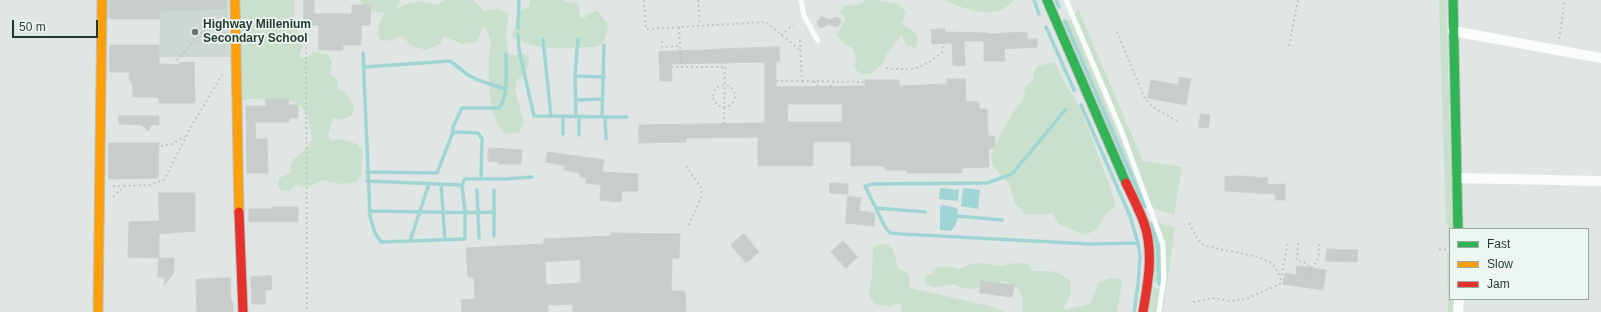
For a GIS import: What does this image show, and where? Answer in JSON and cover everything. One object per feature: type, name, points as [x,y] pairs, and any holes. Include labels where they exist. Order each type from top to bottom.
[{"type":"street","points":[[98,312],[102,0]]},
{"type":"street","points":[[235,0],[238,172],[243,312]]},
{"type":"street","points":[[1047,0],[1144,224],[1149,249],[1148,282],[1143,312]]},
{"type":"street","points":[[1453,0],[1458,228]]},
{"type":"street","points":[[1453,31],[1601,58]]},
{"type":"street","points":[[1457,178],[1601,182]]},
{"type":"street","points":[[1458,312],[1459,300]]},
{"type":"lane","points":[[802,0],[804,16],[818,41]]},
{"type":"lane","points":[[1066,0],[1122,132],[1163,244],[1164,278],[1159,312]]},
{"type":"path","points":[[644,0],[646,29],[766,22],[801,51]]},
{"type":"path","points":[[698,0],[700,25]]},
{"type":"path","points":[[1289,46],[1298,0]]},
{"type":"path","points":[[1557,50],[1565,0]]},
{"type":"path","points":[[177,60],[206,30],[217,28],[225,18]]},
{"type":"path","points":[[781,35],[793,25]]},
{"type":"path","points":[[679,27],[682,67]]},
{"type":"path","points":[[1117,32],[1145,99],[1153,107],[1179,122]]},
{"type":"path","points":[[306,37],[307,312]]},
{"type":"path","points":[[800,40],[802,81]]},
{"type":"path","points":[[662,41],[662,47],[681,46]]},
{"type":"path","points":[[886,68],[910,70],[921,66],[942,53],[943,43]]},
{"type":"path","points":[[724,63],[724,124]]},
{"type":"path","points":[[672,67],[724,67]]},
{"type":"path","points":[[99,210],[126,186],[150,185],[164,180],[187,135],[225,68]]},
{"type":"path","points":[[776,81],[865,82]]},
{"type":"path","points":[[814,81],[818,86]]},
{"type":"path","points":[[830,86],[834,81]]},
{"type":"path","points":[[724,85],[732,88],[735,96],[732,104],[724,106],[716,103],[714,96],[716,89],[724,85]]},
{"type":"path","points":[[161,146],[172,144],[187,135]]},
{"type":"path","points":[[686,166],[702,189],[701,199],[690,221],[688,229]]},
{"type":"path","points":[[1189,223],[1198,240],[1206,246],[1259,257],[1273,264],[1281,277]]},
{"type":"path","points":[[1193,302],[1214,298],[1230,301],[1246,298],[1280,284],[1288,242]]},
{"type":"path","points":[[1298,243],[1297,261],[1304,262],[1311,268]]},
{"type":"path","points":[[1310,276],[1311,268],[1318,262],[1319,244]]},
{"type":"path","points":[[1439,249],[1449,250]]},
{"type":"shaded area","name":"Highway Millenium Secondary School","points":[[105,0],[228,0],[230,57],[159,57],[160,19],[105,19]]},
{"type":"green space","points":[[238,0],[294,0],[295,30],[298,32],[302,46],[299,58],[308,57],[313,52],[328,55],[332,62],[330,74],[337,79],[338,89],[346,93],[354,106],[352,115],[343,120],[333,118],[328,136],[331,141],[340,139],[357,144],[363,152],[361,175],[356,182],[342,184],[322,180],[309,186],[303,187],[296,185],[289,191],[282,191],[278,185],[279,178],[291,173],[292,162],[304,151],[312,140],[310,127],[304,110],[296,103],[281,99],[240,100]]},
{"type":"green space","points":[[360,0],[400,0],[397,9],[412,2],[427,2],[438,5],[445,0],[474,0],[484,12],[497,9],[509,14],[506,35],[509,56],[522,53],[529,57],[528,68],[516,82],[515,90],[524,122],[519,133],[505,134],[495,118],[489,88],[490,38],[484,25],[477,42],[462,44],[443,36],[440,44],[426,50],[412,46],[401,36],[387,41],[381,40],[377,35],[380,22],[385,12],[371,10]]},
{"type":"green space","points":[[530,0],[564,0],[564,2],[572,2],[579,5],[580,17],[584,19],[588,13],[597,11],[608,24],[605,39],[597,46],[548,48],[529,44],[512,37],[519,11],[529,7]]},
{"type":"green space","points":[[866,0],[876,0],[898,4],[906,12],[902,23],[917,34],[918,43],[915,48],[906,45],[902,35],[886,55],[883,64],[870,74],[861,74],[854,68],[856,60],[853,49],[841,41],[837,35],[846,19],[840,12],[843,6],[859,5]]},
{"type":"green space","points":[[943,0],[1013,0],[1007,7],[999,11],[980,12],[960,7]]},
{"type":"green space","points":[[1439,0],[1446,0],[1453,228],[1449,228],[1448,246],[1448,225],[1446,224]]},
{"type":"green space","points":[[1078,9],[1143,161],[1182,167],[1174,214],[1154,209],[1153,206],[1143,208],[1062,21],[1071,20],[1135,174],[1148,197],[1125,135],[1074,16]]},
{"type":"green space","points":[[1055,62],[1063,80],[1078,104],[1115,202],[1114,208],[1106,213],[1098,229],[1085,235],[1059,224],[1052,213],[1041,215],[1026,214],[1015,204],[1009,184],[993,166],[991,155],[1012,114],[1024,98],[1025,88],[1033,79],[1034,72],[1038,66]]},
{"type":"green space","points":[[1151,222],[1154,222],[1161,245],[1161,285],[1154,282]]},
{"type":"green space","points":[[1158,223],[1175,228],[1163,312],[1149,312],[1153,286],[1163,291],[1165,277]]},
{"type":"green space","points":[[888,244],[893,249],[898,268],[909,274],[910,288],[990,306],[1005,312],[902,312],[901,303],[889,307],[874,304],[869,295],[872,276],[873,249],[877,245]]},
{"type":"green space","points":[[1447,253],[1449,253],[1449,300],[1454,300],[1454,312],[1448,312]]},
{"type":"green space","points":[[980,263],[1001,266],[1015,263],[1028,264],[1033,271],[1049,271],[1060,274],[1070,281],[1071,293],[1063,310],[1090,304],[1099,282],[1110,278],[1119,279],[1122,282],[1117,312],[1023,312],[1021,292],[1019,289],[1004,281],[973,289],[960,288],[955,284],[934,287],[926,284],[924,279],[927,275],[932,275],[932,270],[939,267],[959,269],[970,264]]},
{"type":"water","points":[[940,188],[959,190],[958,201],[939,199]]},
{"type":"water","points":[[963,188],[980,190],[978,209],[961,206]]},
{"type":"water","points":[[942,205],[957,208],[957,220],[951,231],[940,230],[940,207]]},
{"type":"building","points":[[111,0],[226,0],[226,9],[160,11],[160,19],[111,19]]},
{"type":"building","points":[[304,0],[314,0],[314,14],[352,14],[352,5],[371,5],[370,25],[361,25],[361,45],[343,45],[343,50],[319,50],[319,25],[304,25]]},
{"type":"building","points":[[822,17],[830,20],[838,17],[841,22],[837,27],[828,24],[822,28],[819,27],[817,22]]},
{"type":"building","points":[[945,29],[945,32],[988,34],[1027,32],[1027,39],[1037,39],[1037,47],[1004,49],[1005,61],[984,61],[984,41],[964,41],[965,66],[953,65],[952,43],[932,44],[931,30]]},
{"type":"building","points":[[110,45],[159,45],[159,64],[180,65],[180,63],[194,62],[195,103],[159,103],[159,97],[133,97],[133,86],[129,78],[129,72],[110,72]]},
{"type":"building","points":[[779,47],[780,61],[776,61],[776,87],[865,86],[865,80],[899,80],[899,86],[947,84],[947,79],[965,79],[966,102],[979,102],[979,109],[987,109],[988,136],[995,136],[995,148],[988,149],[989,167],[962,168],[962,173],[907,173],[907,170],[885,170],[885,166],[851,166],[851,142],[813,142],[813,166],[758,166],[758,137],[686,138],[686,142],[639,143],[639,125],[765,123],[765,62],[671,64],[672,81],[660,81],[659,52]],"holes":[[[788,104],[842,104],[842,122],[788,122]]]},
{"type":"building","points":[[1180,77],[1191,79],[1186,105],[1148,98],[1151,80],[1178,85]]},
{"type":"building","points":[[266,99],[288,99],[289,105],[298,105],[298,118],[289,118],[289,122],[255,122],[256,139],[267,139],[268,173],[247,173],[246,106],[266,106]]},
{"type":"building","points":[[1201,114],[1210,115],[1208,128],[1199,127]]},
{"type":"building","points":[[119,116],[159,116],[159,125],[151,125],[148,131],[142,125],[119,124]]},
{"type":"building","points":[[109,143],[159,143],[158,178],[109,179]]},
{"type":"building","points":[[489,148],[522,150],[521,164],[499,164],[499,162],[488,161]]},
{"type":"building","points":[[548,152],[604,160],[602,172],[638,174],[638,191],[622,191],[621,202],[600,200],[601,185],[586,183],[586,178],[580,177],[580,173],[564,170],[565,166],[546,162]]},
{"type":"building","points":[[1240,176],[1268,178],[1267,185],[1285,184],[1285,200],[1276,200],[1275,194],[1225,191],[1225,177]]},
{"type":"building","points":[[830,183],[848,184],[848,194],[830,193]]},
{"type":"building","points":[[159,193],[195,193],[195,231],[159,234],[159,258],[128,257],[129,222],[159,221]]},
{"type":"building","points":[[848,196],[861,198],[859,211],[875,213],[874,226],[846,223]]},
{"type":"building","points":[[273,207],[298,207],[298,222],[249,222],[249,209],[273,209]]},
{"type":"building","points":[[611,233],[680,234],[679,258],[672,258],[671,291],[685,291],[686,312],[573,312],[573,304],[548,305],[548,312],[462,312],[461,300],[475,299],[474,277],[468,277],[466,248],[544,244],[544,239],[611,236]],"holes":[[[580,260],[581,283],[546,285],[545,262]]]},
{"type":"building","points":[[744,234],[759,252],[746,263],[731,245]]},
{"type":"building","points":[[843,241],[858,257],[846,268],[831,252]]},
{"type":"building","points":[[1327,249],[1358,250],[1357,262],[1326,261]]},
{"type":"building","points":[[159,258],[174,258],[174,272],[164,286],[165,277],[158,277]]},
{"type":"building","points":[[1297,266],[1326,270],[1323,290],[1283,284],[1285,273],[1296,275]]},
{"type":"building","points":[[271,276],[272,289],[265,290],[265,304],[252,304],[251,277]]},
{"type":"building","points":[[230,278],[233,312],[197,312],[196,280]]},
{"type":"building","points":[[981,281],[1014,285],[1012,297],[980,293]]},
{"type":"waterway","points":[[518,28],[519,0]]},
{"type":"waterway","points":[[1034,0],[1039,14]]},
{"type":"waterway","points":[[1056,0],[1059,7]]},
{"type":"waterway","points":[[1065,21],[1145,207]]},
{"type":"waterway","points":[[1046,27],[1074,90]]},
{"type":"waterway","points":[[518,35],[519,50],[534,116],[627,117]]},
{"type":"waterway","points":[[543,39],[551,116]]},
{"type":"waterway","points":[[576,116],[575,76],[578,39]]},
{"type":"waterway","points":[[602,117],[604,45]]},
{"type":"waterway","points":[[363,53],[370,216],[375,233],[381,242],[465,239],[465,213],[462,185],[465,179],[532,177]]},
{"type":"waterway","points":[[481,178],[482,139],[478,133],[453,132],[453,127],[462,108],[499,108],[506,90],[506,54]]},
{"type":"waterway","points":[[364,67],[450,61],[468,75],[505,89]]},
{"type":"waterway","points":[[575,76],[604,77]]},
{"type":"waterway","points":[[576,100],[603,99]]},
{"type":"waterway","points":[[1081,105],[1130,216],[1138,243],[1140,256],[1134,312]]},
{"type":"waterway","points":[[1066,109],[1012,174],[987,183],[873,184],[865,186],[885,227],[890,233],[902,234],[1090,244],[1138,243]]},
{"type":"waterway","points":[[563,116],[563,134]]},
{"type":"waterway","points":[[579,117],[579,135]]},
{"type":"waterway","points":[[605,117],[606,139]]},
{"type":"waterway","points":[[367,172],[437,173],[453,132]]},
{"type":"waterway","points":[[367,181],[462,185]]},
{"type":"waterway","points":[[410,241],[429,184]]},
{"type":"waterway","points":[[441,184],[445,240]]},
{"type":"waterway","points":[[477,190],[479,238]]},
{"type":"waterway","points":[[494,190],[494,236]]},
{"type":"waterway","points":[[876,208],[925,212]]},
{"type":"waterway","points":[[369,211],[462,213],[493,212]]},
{"type":"waterway","points":[[957,216],[1002,220]]},
{"type":"waterway","points":[[1151,224],[1158,247],[1159,284]]},
{"type":"traffic: fast","points":[[1047,0],[1126,183]]},
{"type":"traffic: fast","points":[[1453,0],[1458,228]]},
{"type":"traffic: slow","points":[[98,312],[102,0]]},
{"type":"traffic: slow","points":[[235,0],[239,212]]},
{"type":"traffic: jam","points":[[1126,183],[1144,223],[1149,245],[1147,290],[1143,312]]},
{"type":"traffic: jam","points":[[239,212],[243,312]]},
{"type":"place","name":"Highway Millenium Secondary School","points":[[195,32]]}]
